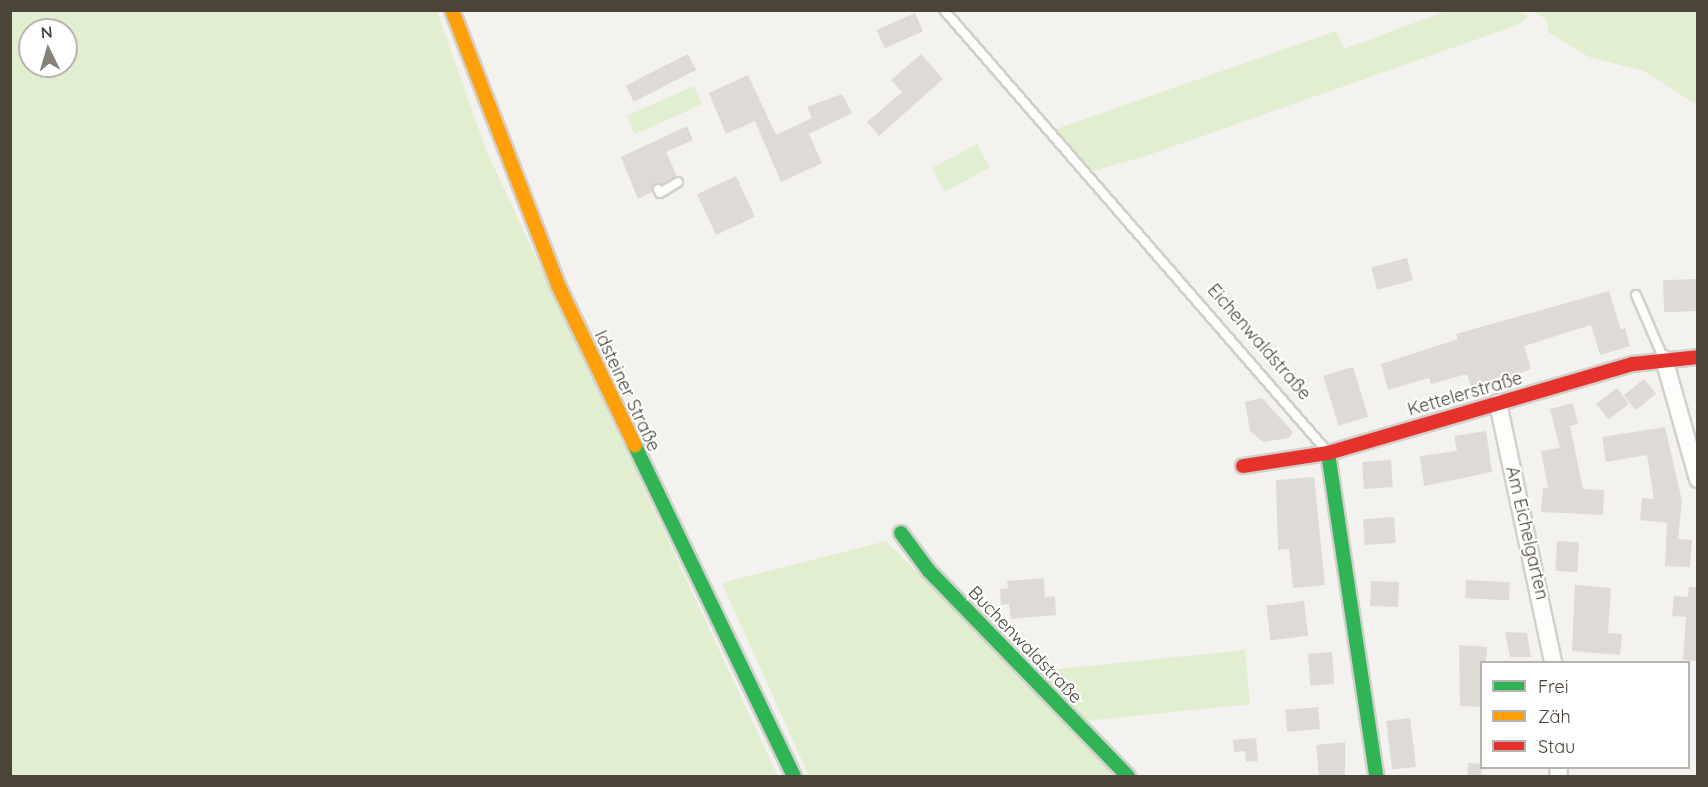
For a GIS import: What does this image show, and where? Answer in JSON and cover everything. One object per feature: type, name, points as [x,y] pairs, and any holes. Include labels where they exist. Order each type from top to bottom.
[{"type":"street","name":"Idsteiner Straße","points":[[452,10],[502,150],[558,285],[794,777]]},
{"type":"street","name":"Kettelerstraße","points":[[1243,466],[1328,453],[1498,403],[1664,359],[1698,357]]},
{"type":"street","points":[[1664,359],[1698,479]]},
{"type":"street","name":"Am Eichelgarten","points":[[1498,403],[1553,661]]},
{"type":"street","points":[[1328,453],[1348,614],[1376,777]]},
{"type":"street","name":"Buchenwaldstraße","points":[[901,533],[929,571],[1128,777]]},
{"type":"lane","name":"Eichenwaldstraße","points":[[944,10],[1328,453]]},
{"type":"lane","points":[[658,189],[660,193],[678,182]]},
{"type":"lane","points":[[1636,295],[1664,359]]},
{"type":"green space","points":[[10,11],[437,11],[486,150],[778,776],[11,776]]},
{"type":"green space","points":[[1446,11],[1518,11],[1529,16],[1520,24],[1146,156],[1093,171],[1053,130],[1336,31],[1344,49]]},
{"type":"green space","points":[[1531,11],[1697,11],[1697,105],[1644,71],[1589,57],[1549,33],[1546,19]]},
{"type":"green space","points":[[694,86],[702,104],[635,134],[626,116]]},
{"type":"green space","points":[[977,144],[990,168],[945,192],[932,168]]},
{"type":"green space","points":[[886,541],[1122,776],[809,776],[722,583]]},
{"type":"green space","points":[[1245,650],[1250,704],[1085,721],[1039,671]]},
{"type":"building","points":[[915,13],[923,31],[885,48],[877,30]]},
{"type":"building","points":[[688,54],[696,70],[634,102],[626,86]]},
{"type":"building","points":[[921,54],[943,79],[879,136],[867,122],[902,92],[891,80]]},
{"type":"building","points":[[748,75],[776,135],[812,118],[807,107],[842,94],[852,113],[809,134],[822,163],[781,182],[755,121],[726,134],[709,93]]},
{"type":"building","points":[[687,126],[693,140],[666,152],[677,176],[662,184],[655,184],[652,192],[638,199],[621,157]]},
{"type":"building","points":[[736,176],[755,217],[716,235],[697,194]]},
{"type":"building","points":[[1407,258],[1413,280],[1377,290],[1371,268]]},
{"type":"building","points":[[1697,279],[1698,311],[1664,312],[1663,280]]},
{"type":"building","points":[[1609,291],[1621,330],[1625,328],[1630,346],[1600,355],[1591,325],[1524,346],[1531,369],[1494,383],[1472,390],[1467,374],[1431,384],[1429,378],[1388,390],[1381,364],[1458,339],[1456,334]]},
{"type":"building","points":[[1353,367],[1368,417],[1339,426],[1323,376]]},
{"type":"building","points":[[1644,379],[1656,394],[1636,410],[1624,395]]},
{"type":"building","points":[[1617,388],[1629,404],[1608,420],[1596,404]]},
{"type":"building","points":[[1262,398],[1293,432],[1289,438],[1263,442],[1250,431],[1245,402]]},
{"type":"building","points":[[1573,403],[1578,424],[1570,426],[1583,489],[1604,490],[1603,515],[1541,512],[1543,488],[1548,488],[1541,451],[1560,448],[1550,409]]},
{"type":"building","points":[[1665,427],[1682,501],[1678,539],[1692,540],[1690,567],[1665,566],[1667,523],[1640,520],[1642,498],[1654,499],[1647,455],[1606,462],[1602,437]]},
{"type":"building","points":[[1486,431],[1492,472],[1424,486],[1420,456],[1457,451],[1454,436]]},
{"type":"building","points":[[1391,460],[1393,487],[1364,489],[1362,462]]},
{"type":"building","points":[[1314,477],[1325,585],[1293,588],[1289,549],[1278,550],[1276,480]]},
{"type":"building","points":[[1394,517],[1396,543],[1365,545],[1363,519]]},
{"type":"building","points":[[1557,541],[1579,542],[1577,572],[1555,571]]},
{"type":"building","points":[[1044,578],[1045,597],[1055,596],[1056,615],[1011,619],[1009,604],[1001,605],[1000,589],[1008,588],[1007,581]]},
{"type":"building","points":[[1466,580],[1510,582],[1509,600],[1465,598]]},
{"type":"building","points":[[1371,581],[1399,582],[1398,607],[1370,606]]},
{"type":"building","points":[[1575,585],[1611,588],[1608,633],[1622,634],[1620,655],[1572,651]]},
{"type":"building","points":[[1689,587],[1698,587],[1698,661],[1683,660],[1686,617],[1672,616],[1674,596],[1688,597]]},
{"type":"building","points":[[1304,601],[1308,636],[1271,640],[1266,606]]},
{"type":"building","points":[[1505,632],[1527,633],[1531,657],[1510,657]]},
{"type":"building","points":[[1459,645],[1487,647],[1486,661],[1480,661],[1480,707],[1460,706]]},
{"type":"building","points":[[1332,652],[1334,684],[1310,686],[1308,654]]},
{"type":"building","points":[[1318,707],[1320,729],[1287,732],[1285,710]]},
{"type":"building","points":[[1410,718],[1416,767],[1392,770],[1386,721]]},
{"type":"building","points":[[1256,738],[1258,761],[1246,762],[1245,751],[1234,752],[1233,740]]},
{"type":"building","points":[[1345,742],[1345,777],[1319,777],[1316,745]]},
{"type":"building","points":[[1468,763],[1480,764],[1481,776],[1467,776]]},
{"type":"traffic: fast","points":[[635,446],[794,776]]},
{"type":"traffic: fast","points":[[1328,453],[1376,776]]},
{"type":"traffic: fast","points":[[901,533],[929,571],[1128,776]]},
{"type":"traffic: slow","points":[[452,10],[558,285],[635,446]]},
{"type":"traffic: jam","points":[[1243,466],[1328,453],[1633,364],[1698,357]]}]
